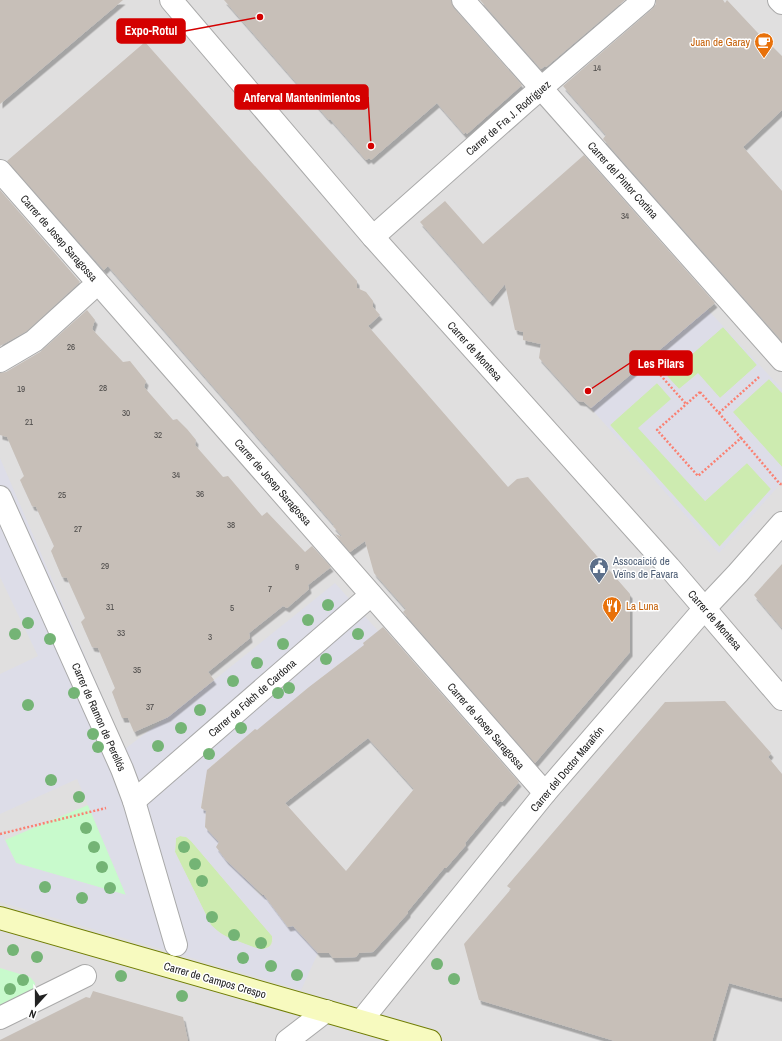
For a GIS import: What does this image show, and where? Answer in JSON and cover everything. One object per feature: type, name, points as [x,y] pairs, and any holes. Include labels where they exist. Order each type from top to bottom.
[{"type":"street","name":"Carrer de Montesa","points":[[171,0],[373,237],[705,608],[782,699]]},
{"type":"street","name":"Carrer del Pintor Cortina","points":[[463,0],[782,360]]},
{"type":"street","name":"Carrer de Fra J. Rodríguez","points":[[373,237],[644,0]]},
{"type":"street","points":[[779,0],[782,3]]},
{"type":"street","name":"Carrer de Josep Saragossa","points":[[0,171],[545,793]]},
{"type":"street","points":[[0,360],[34,342],[89,291]]},
{"type":"street","name":"Carrer de Ramon de Perellós","points":[[0,497],[122,769],[134,801],[176,945]]},
{"type":"street","name":"Carrer del Doctor Marañón","points":[[361,1021],[545,793],[705,608],[782,523]]},
{"type":"street","name":"Carrer de Folch de Cardona","points":[[134,801],[371,595]]},
{"type":"street","name":"Carrer de Campos Crespo","points":[[0,918],[430,1041]]},
{"type":"street","points":[[0,1018],[85,976]]},
{"type":"street","points":[[287,1041],[326,1011]]},
{"type":"path","points":[[655,369],[686,404]]},
{"type":"path","points":[[719,413],[760,376]]},
{"type":"path","points":[[741,438],[698,476],[657,430],[700,392],[741,438],[780,484],[782,484]]},
{"type":"path","points":[[0,834],[134,801]]},
{"type":"shaded area","points":[[0,0],[782,0],[782,1041],[0,1041]]},
{"type":"shaded area","points":[[707,309],[782,389],[782,393],[769,379],[733,412],[782,467],[782,482],[719,553],[588,405],[594,405],[600,401],[600,395],[615,382],[619,385],[631,375],[630,370],[636,364],[640,366]],"holes":[[[723,327],[757,365],[720,398],[698,373],[679,389],[667,376]],[[657,383],[671,399],[638,428],[705,501],[747,463],[771,489],[720,547],[610,425]]]},
{"type":"shaded area","points":[[0,458],[125,749],[208,685],[335,583],[380,633],[364,643],[364,646],[343,663],[341,662],[331,670],[327,676],[324,675],[316,682],[316,685],[312,688],[309,687],[299,695],[300,697],[258,730],[255,729],[242,743],[239,742],[230,749],[230,753],[211,766],[208,783],[204,785],[201,807],[206,811],[205,827],[219,842],[217,847],[244,871],[242,875],[249,882],[253,881],[256,884],[254,889],[261,896],[265,894],[271,901],[269,902],[277,911],[284,915],[282,919],[288,927],[293,926],[318,953],[301,990],[0,902],[0,830],[16,863],[126,895],[77,779],[0,814],[0,674],[38,656],[0,577]],"holes":[[[180,836],[186,837],[272,936],[273,942],[271,946],[264,949],[259,949],[227,937],[211,925],[175,852],[176,838]]]},
{"type":"green space","points":[[723,327],[757,365],[720,398],[698,374],[679,389],[667,376]]},
{"type":"green space","points":[[769,379],[782,393],[782,467],[732,412]]},
{"type":"green space","points":[[657,383],[671,398],[705,501],[747,463],[771,489],[719,547],[610,425]]},
{"type":"green space","points":[[88,805],[126,895],[16,863],[5,840]]},
{"type":"green space","points":[[180,836],[187,837],[191,841],[272,936],[272,942],[268,948],[259,949],[240,942],[222,934],[211,925],[175,852],[176,838]]},
{"type":"green space","points":[[0,968],[30,977],[35,983],[32,992],[0,1008]]},
{"type":"building","points":[[0,0],[123,0],[0,104]]},
{"type":"building","points":[[224,0],[451,0],[454,8],[522,85],[467,134],[466,132],[464,134],[437,103],[371,160],[369,158],[366,160]]},
{"type":"building","points":[[480,0],[625,0],[546,67],[545,66],[541,69]]},
{"type":"building","points":[[656,0],[723,0],[725,3],[727,0],[770,46],[772,46],[782,56],[782,110],[743,147],[782,191],[782,341],[603,139],[606,135],[563,86],[652,9],[656,4]]},
{"type":"building","points":[[145,42],[357,281],[357,288],[366,292],[373,301],[373,307],[380,315],[368,326],[508,487],[517,479],[528,477],[630,594],[630,652],[535,763],[403,612],[406,609],[374,573],[365,541],[350,552],[335,534],[343,537],[333,526],[334,525],[108,266],[104,270],[7,161]]},
{"type":"building","points":[[584,155],[715,303],[591,408],[584,402],[578,401],[539,358],[541,344],[523,340],[523,332],[515,330],[505,284],[490,302],[420,222],[445,201],[483,244]]},
{"type":"building","points":[[0,190],[80,282],[27,331],[0,346]]},
{"type":"building","points":[[87,310],[95,320],[92,329],[123,362],[130,361],[146,381],[144,387],[173,420],[177,419],[187,429],[196,440],[195,445],[223,477],[228,476],[262,516],[267,512],[305,552],[312,546],[331,567],[308,585],[309,589],[287,608],[283,606],[249,633],[250,638],[208,672],[214,680],[168,717],[134,732],[128,718],[122,718],[112,692],[115,688],[98,648],[92,647],[81,622],[85,618],[67,578],[62,577],[51,551],[54,546],[36,507],[32,506],[20,480],[24,476],[7,437],[0,435],[0,373],[6,372],[40,352]]},
{"type":"building","points":[[782,564],[782,628],[754,595]]},
{"type":"building","points":[[383,627],[519,782],[502,802],[500,801],[465,843],[466,845],[446,868],[444,868],[408,911],[408,913],[373,952],[359,953],[356,957],[333,958],[329,953],[318,953],[293,926],[288,927],[264,895],[226,860],[216,847],[219,842],[205,827],[206,811],[201,808],[207,770],[255,729],[257,730],[309,687],[364,645],[363,643]],"holes":[[[368,738],[414,789],[346,871],[285,803]]]},
{"type":"building","points":[[725,701],[771,753],[768,757],[782,774],[782,998],[729,983],[712,1041],[615,1041],[479,1000],[464,944],[511,889],[507,886],[665,702]]},
{"type":"building","points":[[93,991],[183,1017],[188,1041],[0,1041],[86,997],[90,998]]},
{"type":"place","name":"Expo-Rotul","points":[[260,17]]},
{"type":"place","name":"Juan de Garay","points":[[764,59]]},
{"type":"place","name":"Anferval Mantenimientos","points":[[371,146]]},
{"type":"place","name":"Les Pilars","points":[[588,391]]},
{"type":"place","name":"Assocaició de Veïns de Favara","points":[[599,584]]},
{"type":"place","name":"La Luna","points":[[612,623]]}]
